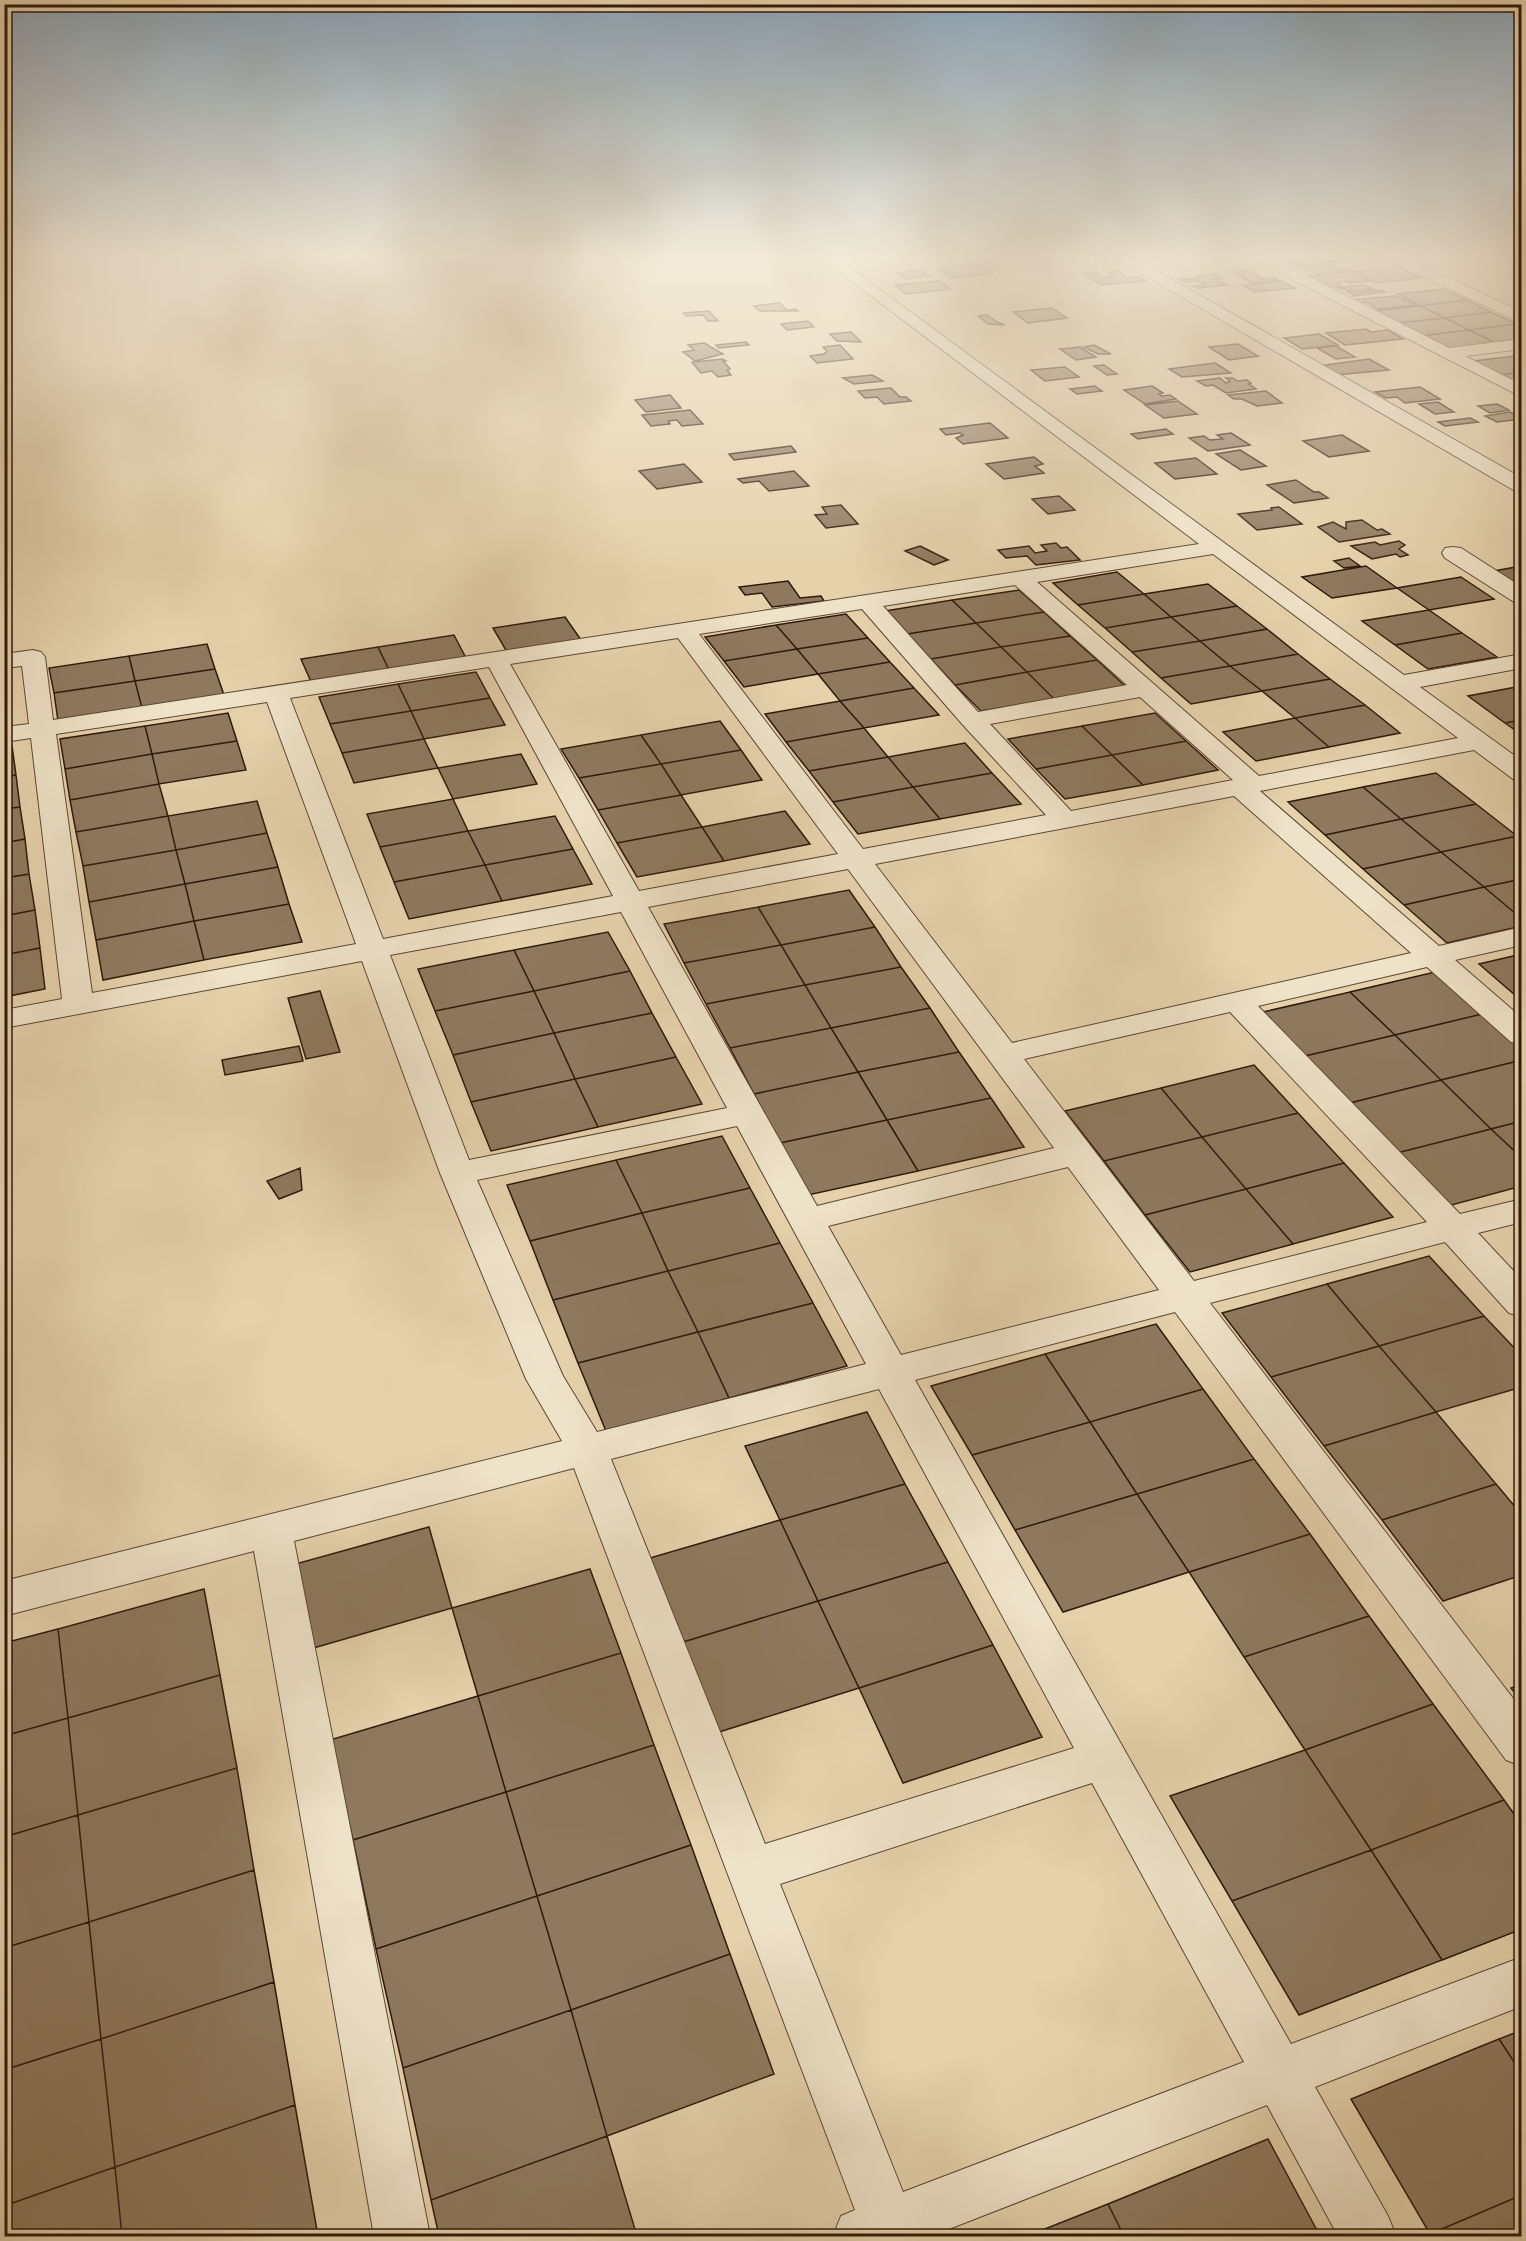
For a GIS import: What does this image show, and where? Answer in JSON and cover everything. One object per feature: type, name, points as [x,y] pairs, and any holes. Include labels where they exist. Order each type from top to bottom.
[{"type":"street","points":[[969,363],[1521,774]]},
{"type":"street","points":[[1305,363],[1521,487]]},
{"type":"street","points":[[1464,363],[1521,392]]},
{"type":"street","points":[[4,735],[1218,547]]},
{"type":"street","points":[[1453,553],[1521,597]]},
{"type":"street","points":[[1020,578],[1146,689],[1247,786],[1521,1035]]},
{"type":"street","points":[[868,602],[972,720],[1065,820]]},
{"type":"street","points":[[684,630],[1521,1746]]},
{"type":"street","points":[[4,661],[33,657],[78,1006]]},
{"type":"street","points":[[496,659],[1368,2236]]},
{"type":"street","points":[[1401,683],[1521,662]]},
{"type":"street","points":[[972,720],[1146,689]]},
{"type":"street","points":[[276,694],[457,1173],[545,1379],[587,1449],[751,1871],[881,2233],[1521,1981]]},
{"type":"street","points":[[4,1019],[1479,742]]},
{"type":"street","points":[[1002,1055],[1521,936]]},
{"type":"street","points":[[1236,1001],[1453,1228],[1521,1304]]},
{"type":"street","points":[[457,1173],[747,1114]]},
{"type":"street","points":[[806,1220],[1075,1154]]},
{"type":"street","points":[[4,1599],[1521,1210]]},
{"type":"street","points":[[271,1530],[402,2236]]},
{"type":"street","points":[[751,1871],[1104,1759]]},
{"type":"building","points":[[692,363],[724,363],[730,369],[727,370],[731,375],[718,377],[712,371],[701,373]]},
{"type":"building","points":[[1215,363],[1231,373],[1182,377],[1169,369]]},
{"type":"building","points":[[1343,363],[1376,363],[1389,370],[1335,375],[1319,366]]},
{"type":"building","points":[[1477,363],[1522,363],[1522,372],[1500,375]]},
{"type":"building","points":[[1104,365],[1117,374],[1107,375],[1094,366]]},
{"type":"building","points":[[1065,367],[1079,377],[1045,381],[1031,370]]},
{"type":"building","points":[[1522,372],[1522,386],[1500,375]]},
{"type":"building","points":[[872,375],[883,381],[854,384],[843,378]]},
{"type":"building","points":[[1220,378],[1226,383],[1230,381],[1226,378],[1233,378],[1237,381],[1247,380],[1256,389],[1226,393],[1213,385],[1206,386],[1197,381]]},
{"type":"building","points":[[1095,386],[1102,391],[1077,394],[1070,389]]},
{"type":"building","points":[[1152,386],[1163,393],[1159,394],[1162,396],[1170,395],[1176,399],[1145,404],[1124,390]]},
{"type":"building","points":[[1420,387],[1440,399],[1405,403],[1397,397],[1386,398],[1375,392]]},
{"type":"building","points":[[891,388],[900,397],[906,397],[911,401],[884,404],[877,397],[865,398],[858,391]]},
{"type":"building","points":[[1266,391],[1282,403],[1257,406],[1228,395]]},
{"type":"building","points":[[670,395],[681,408],[646,412],[635,400]]},
{"type":"building","points":[[1178,401],[1197,414],[1164,418],[1145,405]]},
{"type":"building","points":[[1438,402],[1454,412],[1435,414],[1419,404]]},
{"type":"building","points":[[1497,404],[1509,410],[1490,413],[1478,406]]},
{"type":"building","points":[[690,410],[703,424],[682,426],[677,420],[668,421],[670,424],[651,426],[642,415]]},
{"type":"building","points":[[1510,412],[1522,419],[1497,422],[1485,416]]},
{"type":"building","points":[[1470,418],[1478,422],[1445,426],[1438,422]]},
{"type":"building","points":[[990,423],[1008,438],[963,444],[956,438],[963,435],[960,433],[946,435],[940,429]]},
{"type":"building","points":[[1166,429],[1173,434],[1138,439],[1131,434]]},
{"type":"building","points":[[1231,433],[1250,445],[1208,451],[1189,438],[1204,436],[1210,440],[1223,439],[1217,435]]},
{"type":"building","points":[[1342,435],[1369,451],[1329,457],[1303,441]]},
{"type":"building","points":[[791,446],[796,452],[734,460],[729,454]]},
{"type":"building","points":[[1240,450],[1266,466],[1241,470],[1216,454]]},
{"type":"building","points":[[1034,457],[1043,464],[1035,466],[1044,473],[1004,479],[986,464]]},
{"type":"building","points":[[1196,458],[1217,474],[1175,479],[1155,463]]},
{"type":"building","points":[[684,464],[702,482],[657,489],[639,471]]},
{"type":"building","points":[[794,471],[809,486],[769,491],[759,481],[743,483],[738,479]]},
{"type":"building","points":[[1296,480],[1328,498],[1294,503],[1267,485]]},
{"type":"building","points":[[1059,496],[1075,510],[1048,514],[1032,499]]},
{"type":"building","points":[[841,505],[858,524],[826,528],[815,515],[827,514],[822,507]]},
{"type":"building","points":[[1279,507],[1302,524],[1257,530],[1238,514],[1272,510],[1271,508]]},
{"type":"building","points":[[1362,520],[1377,530],[1382,529],[1390,534],[1339,542],[1318,527],[1333,522],[1346,529],[1346,522]]},
{"type":"building","points":[[1399,541],[1405,545],[1399,549],[1408,555],[1400,557],[1396,554],[1372,559],[1351,546],[1375,542],[1380,545]]},
{"type":"building","points":[[1056,543],[1061,548],[1067,547],[1080,560],[1036,565],[1027,556],[1006,558],[998,550],[1029,546],[1035,553],[1047,551],[1041,545]]},
{"type":"building","points":[[920,546],[948,560],[934,565],[905,551]]},
{"type":"building","points":[[1349,558],[1360,566],[1344,568],[1334,561]]},
{"type":"building","points":[[1366,566],[1397,588],[1332,598],[1302,577]]},
{"type":"building","points":[[1522,566],[1522,589],[1494,571]]},
{"type":"building","points":[[1117,572],[1144,594],[1078,605],[1053,583]]},
{"type":"building","points":[[1461,577],[1494,599],[1429,610],[1397,588]]},
{"type":"building","points":[[788,581],[800,598],[821,596],[824,601],[772,607],[762,593],[745,595],[739,587]]},
{"type":"building","points":[[1208,584],[1237,606],[1171,617],[1144,594]]},
{"type":"building","points":[[1019,590],[1044,612],[976,623],[952,600]]},
{"type":"building","points":[[1144,594],[1171,617],[1105,628],[1078,605]]},
{"type":"building","points":[[952,600],[976,623],[907,634],[885,611]]},
{"type":"building","points":[[1237,606],[1267,629],[1200,641],[1171,617]]},
{"type":"building","points":[[1429,610],[1462,633],[1395,645],[1362,621]]},
{"type":"building","points":[[1044,612],[1070,636],[1001,647],[976,623]]},
{"type":"building","points":[[846,614],[868,638],[797,649],[776,625]]},
{"type":"building","points":[[565,617],[581,640],[507,652],[493,628]]},
{"type":"building","points":[[1171,617],[1200,641],[1132,652],[1105,628]]},
{"type":"building","points":[[976,623],[1001,647],[931,659],[907,634]]},
{"type":"building","points":[[776,625],[797,649],[724,661],[705,637]]},
{"type":"building","points":[[1267,629],[1298,654],[1230,666],[1200,641]]},
{"type":"building","points":[[1462,633],[1497,657],[1428,669],[1395,645]]},
{"type":"building","points":[[454,635],[467,660],[390,672],[378,647]]},
{"type":"building","points":[[1070,636],[1097,660],[1027,672],[1001,647]]},
{"type":"building","points":[[868,638],[890,662],[818,674],[797,649]]},
{"type":"building","points":[[1200,641],[1230,666],[1161,678],[1132,652]]},
{"type":"building","points":[[207,644],[215,669],[135,681],[129,656]]},
{"type":"building","points":[[378,647],[390,672],[312,684],[301,659]]},
{"type":"building","points":[[1001,647],[1027,672],[955,685],[931,659]]},
{"type":"building","points":[[797,649],[818,674],[744,687],[724,661]]},
{"type":"building","points":[[1298,654],[1330,679],[1262,691],[1230,666]]},
{"type":"building","points":[[129,656],[135,681],[54,693],[49,668]]},
{"type":"building","points":[[1097,660],[1125,686],[1054,699],[1027,672]]},
{"type":"building","points":[[890,662],[914,688],[840,701],[818,674]]},
{"type":"building","points":[[1230,666],[1262,691],[1191,704],[1161,678]]},
{"type":"building","points":[[215,669],[224,695],[142,708],[135,681]]},
{"type":"building","points":[[476,672],[490,698],[411,711],[398,684]]},
{"type":"building","points":[[1027,672],[1054,699],[981,711],[955,685]]},
{"type":"building","points":[[1330,679],[1365,705],[1295,718],[1262,691]]},
{"type":"building","points":[[135,681],[142,708],[58,721],[54,693]]},
{"type":"building","points":[[398,684],[411,711],[330,724],[319,697]]},
{"type":"building","points":[[1522,686],[1522,720],[1505,723],[1468,696]]},
{"type":"building","points":[[914,688],[939,715],[864,728],[840,701]]},
{"type":"building","points":[[490,698],[505,725],[424,739],[411,711]]},
{"type":"building","points":[[840,701],[864,728],[786,742],[765,714]]},
{"type":"building","points":[[1365,705],[1400,733],[1329,747],[1295,718]]},
{"type":"building","points":[[411,711],[424,739],[342,753],[330,724]]},
{"type":"building","points":[[228,713],[237,741],[152,754],[145,726]]},
{"type":"building","points":[[1155,713],[1186,741],[1112,755],[1082,726]]},
{"type":"building","points":[[1295,718],[1329,747],[1256,761],[1223,732]]},
{"type":"building","points":[[1522,720],[1522,735],[1505,723]]},
{"type":"building","points":[[720,721],[741,750],[661,764],[641,735]]},
{"type":"building","points":[[145,726],[152,754],[65,769],[60,739]]},
{"type":"building","points":[[1082,726],[1112,755],[1036,769],[1008,739]]},
{"type":"building","points":[[864,728],[888,757],[809,771],[786,742]]},
{"type":"building","points":[[641,735],[661,764],[579,778],[561,749]]},
{"type":"building","points":[[424,739],[438,768],[354,783],[342,753]]},
{"type":"building","points":[[237,741],[246,770],[159,784],[152,754]]},
{"type":"building","points":[[1186,741],[1218,770],[1143,785],[1112,755]]},
{"type":"building","points":[[965,743],[992,773],[913,787],[888,757]]},
{"type":"building","points":[[12,746],[16,775],[4,777],[4,747]]},
{"type":"building","points":[[741,750],[762,780],[681,795],[661,764]]},
{"type":"building","points":[[152,754],[159,784],[70,800],[65,769]]},
{"type":"building","points":[[521,754],[537,784],[453,799],[438,768]]},
{"type":"building","points":[[1112,755],[1143,785],[1065,799],[1036,769]]},
{"type":"building","points":[[888,757],[913,787],[833,802],[809,771]]},
{"type":"building","points":[[661,764],[681,795],[598,810],[579,778]]},
{"type":"building","points":[[992,773],[1021,804],[940,819],[913,787]]},
{"type":"building","points":[[1436,773],[1476,804],[1401,819],[1363,787]]},
{"type":"building","points":[[16,775],[20,807],[4,809],[4,777]]},
{"type":"building","points":[[159,784],[168,816],[76,832],[70,800]]},
{"type":"building","points":[[913,787],[940,819],[858,834],[833,802]]},
{"type":"building","points":[[1363,787],[1401,819],[1325,835],[1288,802]]},
{"type":"building","points":[[681,795],[702,827],[617,843],[598,810]]},
{"type":"building","points":[[453,799],[468,831],[380,847],[367,814]]},
{"type":"building","points":[[257,801],[267,833],[176,850],[168,816]]},
{"type":"building","points":[[1476,804],[1517,836],[1441,852],[1401,819]]},
{"type":"building","points":[[20,807],[25,839],[4,843],[4,809]]},
{"type":"building","points":[[785,811],[810,844],[724,861],[702,827]]},
{"type":"building","points":[[168,816],[176,850],[83,866],[76,832]]},
{"type":"building","points":[[555,816],[573,849],[485,865],[468,831]]},
{"type":"building","points":[[1401,819],[1441,852],[1363,869],[1325,835]]},
{"type":"building","points":[[702,827],[724,861],[637,877],[617,843]]},
{"type":"building","points":[[468,831],[485,865],[394,882],[380,847]]},
{"type":"building","points":[[267,833],[278,867],[185,884],[176,850]]},
{"type":"building","points":[[1517,836],[1522,839],[1522,879],[1484,887],[1441,852]]},
{"type":"building","points":[[25,839],[29,874],[4,878],[4,843]]},
{"type":"building","points":[[573,849],[592,884],[502,901],[485,865]]},
{"type":"building","points":[[176,850],[185,884],[89,902],[83,866]]},
{"type":"building","points":[[1441,852],[1484,887],[1404,905],[1363,869]]},
{"type":"building","points":[[485,865],[502,901],[409,919],[394,882]]},
{"type":"building","points":[[278,867],[289,904],[194,921],[185,884]]},
{"type":"building","points":[[29,874],[35,910],[4,916],[4,878]]},
{"type":"building","points":[[1522,879],[1522,919],[1484,887]]},
{"type":"building","points":[[185,884],[194,921],[96,940],[89,902]]},
{"type":"building","points":[[1484,887],[1522,919],[1522,926],[1447,943],[1404,905]]},
{"type":"building","points":[[849,890],[875,927],[781,945],[758,907]]},
{"type":"building","points":[[289,904],[302,942],[204,960],[194,921]]},
{"type":"building","points":[[758,907],[781,945],[684,963],[664,924]]},
{"type":"building","points":[[35,910],[40,948],[4,955],[4,916]]},
{"type":"building","points":[[194,921],[204,960],[103,980],[96,940]]},
{"type":"building","points":[[875,927],[901,967],[805,985],[781,945]]},
{"type":"building","points":[[608,932],[630,971],[534,991],[514,950]]},
{"type":"building","points":[[781,945],[805,985],[706,1004],[684,963]]},
{"type":"building","points":[[40,948],[45,989],[4,997],[4,955]]},
{"type":"building","points":[[514,950],[534,991],[435,1011],[418,969]]},
{"type":"building","points":[[1522,954],[1522,1001],[1479,964]]},
{"type":"building","points":[[901,967],[930,1008],[831,1028],[805,985]]},
{"type":"building","points":[[630,971],[652,1013],[554,1033],[534,991]]},
{"type":"building","points":[[1435,972],[1482,1014],[1395,1035],[1350,992]]},
{"type":"building","points":[[805,985],[831,1028],[730,1048],[706,1004]]},
{"type":"building","points":[[320,991],[340,1052],[306,1059],[288,998]]},
{"type":"building","points":[[534,991],[554,1033],[453,1055],[435,1011]]},
{"type":"building","points":[[1350,992],[1395,1035],[1305,1056],[1263,1012]]},
{"type":"building","points":[[930,1008],[959,1052],[858,1072],[831,1028]]},
{"type":"building","points":[[652,1013],[676,1057],[575,1079],[554,1033]]},
{"type":"building","points":[[1482,1014],[1522,1050],[1522,1060],[1441,1080],[1395,1035]]},
{"type":"building","points":[[831,1028],[858,1072],[754,1094],[730,1048]]},
{"type":"building","points":[[554,1033],[575,1079],[471,1102],[453,1055]]},
{"type":"building","points":[[1395,1035],[1441,1080],[1350,1103],[1305,1056]]},
{"type":"building","points":[[299,1046],[303,1061],[225,1075],[222,1060]]},
{"type":"building","points":[[959,1052],[991,1098],[887,1120],[858,1072]]},
{"type":"building","points":[[676,1057],[702,1104],[598,1127],[575,1079]]},
{"type":"building","points":[[1522,1060],[1522,1121],[1491,1129],[1441,1080]]},
{"type":"building","points":[[1254,1065],[1298,1113],[1202,1137],[1161,1088]]},
{"type":"building","points":[[858,1072],[887,1120],[780,1143],[754,1094]]},
{"type":"building","points":[[575,1079],[598,1127],[491,1151],[471,1102]]},
{"type":"building","points":[[1441,1080],[1491,1129],[1397,1153],[1350,1103]]},
{"type":"building","points":[[1161,1088],[1202,1137],[1104,1161],[1065,1111]]},
{"type":"building","points":[[991,1098],[1024,1147],[918,1171],[887,1120]]},
{"type":"building","points":[[1298,1113],[1344,1163],[1246,1189],[1202,1137]]},
{"type":"building","points":[[887,1120],[918,1171],[808,1195],[780,1143]]},
{"type":"building","points":[[1522,1121],[1522,1158],[1491,1129]]},
{"type":"building","points":[[1491,1129],[1522,1158],[1522,1186],[1448,1206],[1397,1153]]},
{"type":"building","points":[[722,1136],[750,1188],[642,1213],[616,1160]]},
{"type":"building","points":[[1202,1137],[1246,1189],[1145,1215],[1104,1161]]},
{"type":"building","points":[[616,1160],[642,1213],[530,1241],[507,1185]]},
{"type":"building","points":[[1344,1163],[1393,1217],[1293,1244],[1246,1189]]},
{"type":"building","points":[[300,1168],[302,1190],[279,1199],[267,1181]]},
{"type":"building","points":[[750,1188],[780,1243],[668,1271],[642,1213]]},
{"type":"building","points":[[1246,1189],[1293,1244],[1190,1272],[1145,1215]]},
{"type":"building","points":[[642,1213],[668,1271],[553,1300],[530,1241]]},
{"type":"building","points":[[780,1243],[813,1303],[698,1332],[668,1271]]},
{"type":"building","points":[[1429,1256],[1484,1316],[1379,1346],[1327,1284]]},
{"type":"building","points":[[668,1271],[698,1332],[578,1363],[553,1300]]},
{"type":"building","points":[[1327,1284],[1379,1346],[1271,1377],[1222,1313]]},
{"type":"building","points":[[813,1303],[847,1366],[729,1398],[698,1332]]},
{"type":"building","points":[[1484,1316],[1522,1356],[1522,1387],[1436,1412],[1379,1346]]},
{"type":"building","points":[[1156,1324],[1203,1389],[1090,1422],[1045,1354]]},
{"type":"building","points":[[698,1332],[729,1398],[606,1431],[578,1363]]},
{"type":"building","points":[[1379,1346],[1436,1412],[1324,1446],[1271,1377]]},
{"type":"building","points":[[1045,1354],[1090,1422],[972,1455],[931,1386]]},
{"type":"building","points":[[1203,1389],[1254,1459],[1137,1494],[1090,1422]]},
{"type":"building","points":[[867,1412],[905,1484],[780,1520],[745,1446]]},
{"type":"building","points":[[1436,1412],[1496,1484],[1382,1520],[1324,1446]]},
{"type":"building","points":[[1090,1422],[1137,1494],[1015,1530],[972,1455]]},
{"type":"building","points":[[1254,1459],[1310,1534],[1189,1572],[1137,1494]]},
{"type":"building","points":[[905,1484],[948,1562],[818,1601],[780,1520]]},
{"type":"building","points":[[1496,1484],[1522,1515],[1522,1575],[1443,1601],[1382,1520]]},
{"type":"building","points":[[1137,1494],[1189,1572],[1063,1612],[1015,1530]]},
{"type":"building","points":[[780,1520],[818,1601],[683,1642],[650,1558]]},
{"type":"building","points":[[429,1527],[452,1608],[310,1649],[292,1565]]},
{"type":"building","points":[[1310,1534],[1369,1616],[1244,1657],[1189,1572]]},
{"type":"building","points":[[948,1562],[993,1645],[859,1688],[818,1601]]},
{"type":"building","points":[[590,1569],[621,1653],[478,1696],[452,1608]]},
{"type":"building","points":[[204,1589],[220,1675],[68,1718],[58,1629]]},
{"type":"building","points":[[818,1601],[859,1688],[719,1732],[683,1642]]},
{"type":"building","points":[[1369,1616],[1433,1704],[1305,1750],[1244,1657]]},
{"type":"building","points":[[58,1629],[68,1718],[4,1736],[4,1643]]},
{"type":"building","points":[[993,1645],[1042,1737],[903,1783],[859,1688]]},
{"type":"building","points":[[621,1653],[654,1745],[506,1792],[478,1696]]},
{"type":"building","points":[[220,1675],[237,1768],[78,1815],[68,1718]]},
{"type":"building","points":[[1522,1684],[1522,1702],[1511,1688]]},
{"type":"building","points":[[478,1696],[506,1792],[353,1840],[330,1740]]},
{"type":"building","points":[[1433,1704],[1504,1800],[1371,1850],[1305,1750]]},
{"type":"building","points":[[68,1718],[78,1815],[4,1837],[4,1736]]},
{"type":"building","points":[[654,1745],[691,1845],[537,1896],[506,1792]]},
{"type":"building","points":[[1305,1750],[1371,1850],[1232,1901],[1170,1796]]},
{"type":"building","points":[[237,1768],[254,1870],[89,1922],[78,1815]]},
{"type":"building","points":[[506,1792],[537,1896],[376,1949],[353,1840]]},
{"type":"building","points":[[1504,1800],[1522,1825],[1522,1929],[1442,1960],[1371,1850]]},
{"type":"building","points":[[78,1815],[89,1922],[4,1948],[4,1837]]},
{"type":"building","points":[[691,1845],[730,1954],[571,2010],[537,1896]]},
{"type":"building","points":[[1371,1850],[1442,1960],[1299,2015],[1232,1901]]},
{"type":"building","points":[[254,1870],[274,1982],[101,2039],[89,1922]]},
{"type":"building","points":[[537,1896],[571,2010],[403,2068],[376,1949]]},
{"type":"building","points":[[89,1922],[101,2039],[4,2070],[4,1948]]},
{"type":"building","points":[[730,1954],[774,2074],[607,2136],[571,2010]]},
{"type":"building","points":[[274,1982],[295,2105],[115,2167],[101,2039]]},
{"type":"building","points":[[571,2010],[607,2136],[431,2200],[403,2068]]},
{"type":"building","points":[[1522,2030],[1522,2074],[1499,2039]]},
{"type":"building","points":[[101,2039],[115,2167],[4,2206],[4,2070]]},
{"type":"building","points":[[1499,2039],[1522,2074],[1522,2195],[1430,2234],[1351,2099]]},
{"type":"building","points":[[295,2105],[318,2236],[122,2236],[115,2167]]},
{"type":"building","points":[[607,2136],[637,2236],[439,2236],[431,2200]]},
{"type":"building","points":[[1268,2139],[1320,2236],[1124,2236],[1108,2204]]},
{"type":"building","points":[[115,2167],[122,2236],[4,2236],[4,2206]]},
{"type":"building","points":[[1522,2195],[1522,2236],[1431,2236],[1430,2234]]},
{"type":"building","points":[[1108,2204],[1124,2236],[1027,2236]]}]
